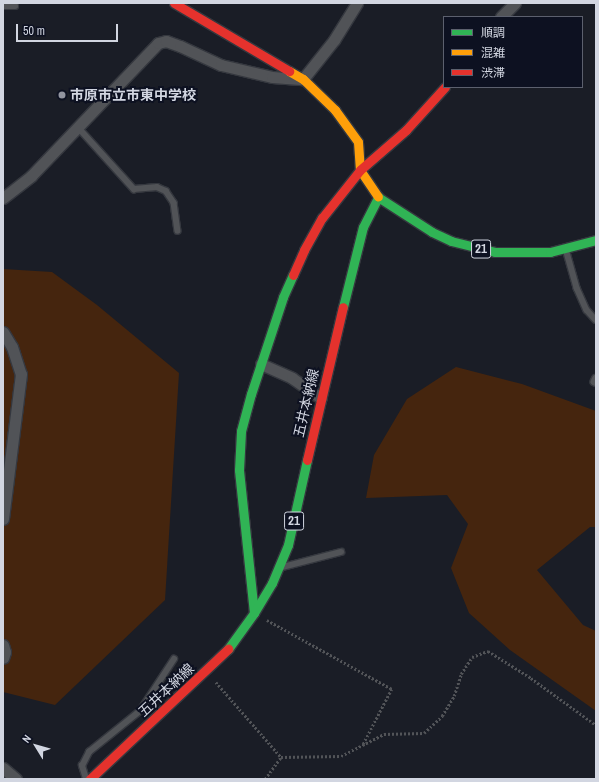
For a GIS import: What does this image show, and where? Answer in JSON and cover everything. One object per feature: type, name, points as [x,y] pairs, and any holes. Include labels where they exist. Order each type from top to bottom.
[{"type":"main road","points":[[174,3],[303,79],[335,110],[355,137],[358,142],[360,170],[378,197]]},
{"type":"main road","points":[[254,613],[239,470],[241,432],[283,297],[304,250],[322,218],[360,170],[406,130],[444,88]]},
{"type":"main road","name":"21","points":[[378,197],[432,232],[451,241],[474,248],[495,252],[550,252],[596,240]]},
{"type":"main road","name":"五井本納線","points":[[90,779],[229,648],[254,613],[279,568],[288,545],[321,398],[363,227],[378,197]]},
{"type":"street","points":[[502,16],[515,3]]},
{"type":"street","points":[[3,198],[31,176],[158,42],[166,41],[180,46],[221,65],[272,77],[303,79],[334,40],[354,4]]},
{"type":"street","points":[[3,332],[12,347],[21,374],[3,519]]},
{"type":"street","points":[[261,364],[292,378],[321,398]]},
{"type":"street","points":[[3,645],[5,652],[3,658]]},
{"type":"street","points":[[3,768],[16,779]]},
{"type":"lane","points":[[3,6],[15,6]]},
{"type":"lane","points":[[78,127],[134,190],[157,187],[166,191],[174,203],[178,231]]},
{"type":"lane","points":[[565,248],[577,288],[587,310],[596,320]]},
{"type":"lane","points":[[596,378],[594,382],[596,383]]},
{"type":"lane","points":[[279,568],[341,552]]},
{"type":"lane","points":[[87,779],[82,766],[89,752],[140,711],[174,659]]},
{"type":"path","points":[[254,613],[392,689],[362,745]]},
{"type":"path","points":[[206,671],[281,757],[341,756],[384,734],[424,733],[442,716],[454,696],[462,674],[472,657],[488,651],[531,678],[596,726]]},
{"type":"path","points":[[265,779],[281,757]]},
{"type":"shaded area","points":[[3,269],[52,272],[97,305],[179,373],[165,600],[55,705],[3,692]]},
{"type":"shaded area","points":[[456,367],[522,384],[596,411],[596,527],[590,527],[537,570],[583,625],[596,631],[596,711],[510,650],[469,613],[451,568],[468,524],[447,495],[366,498],[374,455],[407,399]]},
{"type":"traffic: fast","points":[[343,307],[363,227],[378,197],[432,232],[451,241],[495,252],[550,252],[596,240]]},
{"type":"traffic: fast","points":[[254,613],[239,470],[241,431],[251,394],[283,297],[293,275]]},
{"type":"traffic: fast","points":[[228,649],[254,613],[272,583],[288,545],[307,460]]},
{"type":"traffic: slow","points":[[289,71],[303,79],[335,110],[358,142],[360,170],[378,197]]},
{"type":"traffic: jam","points":[[174,3],[289,71]]},
{"type":"traffic: jam","points":[[293,275],[304,250],[322,218],[360,170],[406,130],[444,88]]},
{"type":"traffic: jam","points":[[307,460],[343,307]]},
{"type":"traffic: jam","points":[[90,779],[228,649]]},
{"type":"place","name":"市原市立市東中学校","points":[[62,95]]}]
